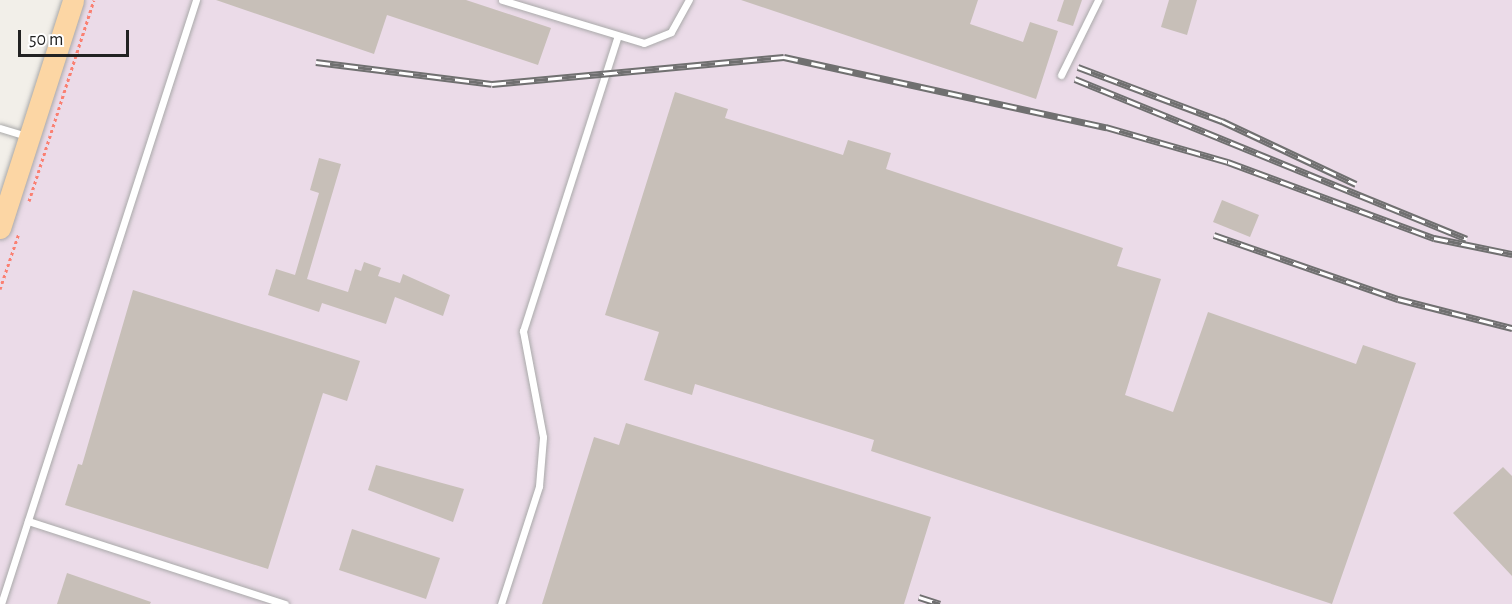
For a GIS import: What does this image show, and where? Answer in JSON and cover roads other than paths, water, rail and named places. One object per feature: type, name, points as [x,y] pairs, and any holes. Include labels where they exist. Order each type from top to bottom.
[{"type":"main road","points":[[0,228],[73,0]]},
{"type":"lane","points":[[1,604],[196,0]]},
{"type":"lane","points":[[502,0],[617,39],[644,44],[671,32],[689,0]]},
{"type":"lane","points":[[1061,75],[1098,0]]},
{"type":"lane","points":[[501,604],[539,486],[543,438],[524,331],[617,39]]},
{"type":"lane","points":[[0,128],[29,137]]},
{"type":"lane","points":[[28,521],[285,604]]},
{"type":"railway","points":[[316,62],[492,84],[784,57],[1106,127],[1228,162],[1434,238],[1512,254]]},
{"type":"railway","points":[[1078,67],[1222,121],[1356,184]]},
{"type":"railway","points":[[1075,79],[1467,239]]},
{"type":"railway","points":[[1214,235],[1398,299],[1512,328]]},
{"type":"railway","points":[[919,597],[940,604]]}]
